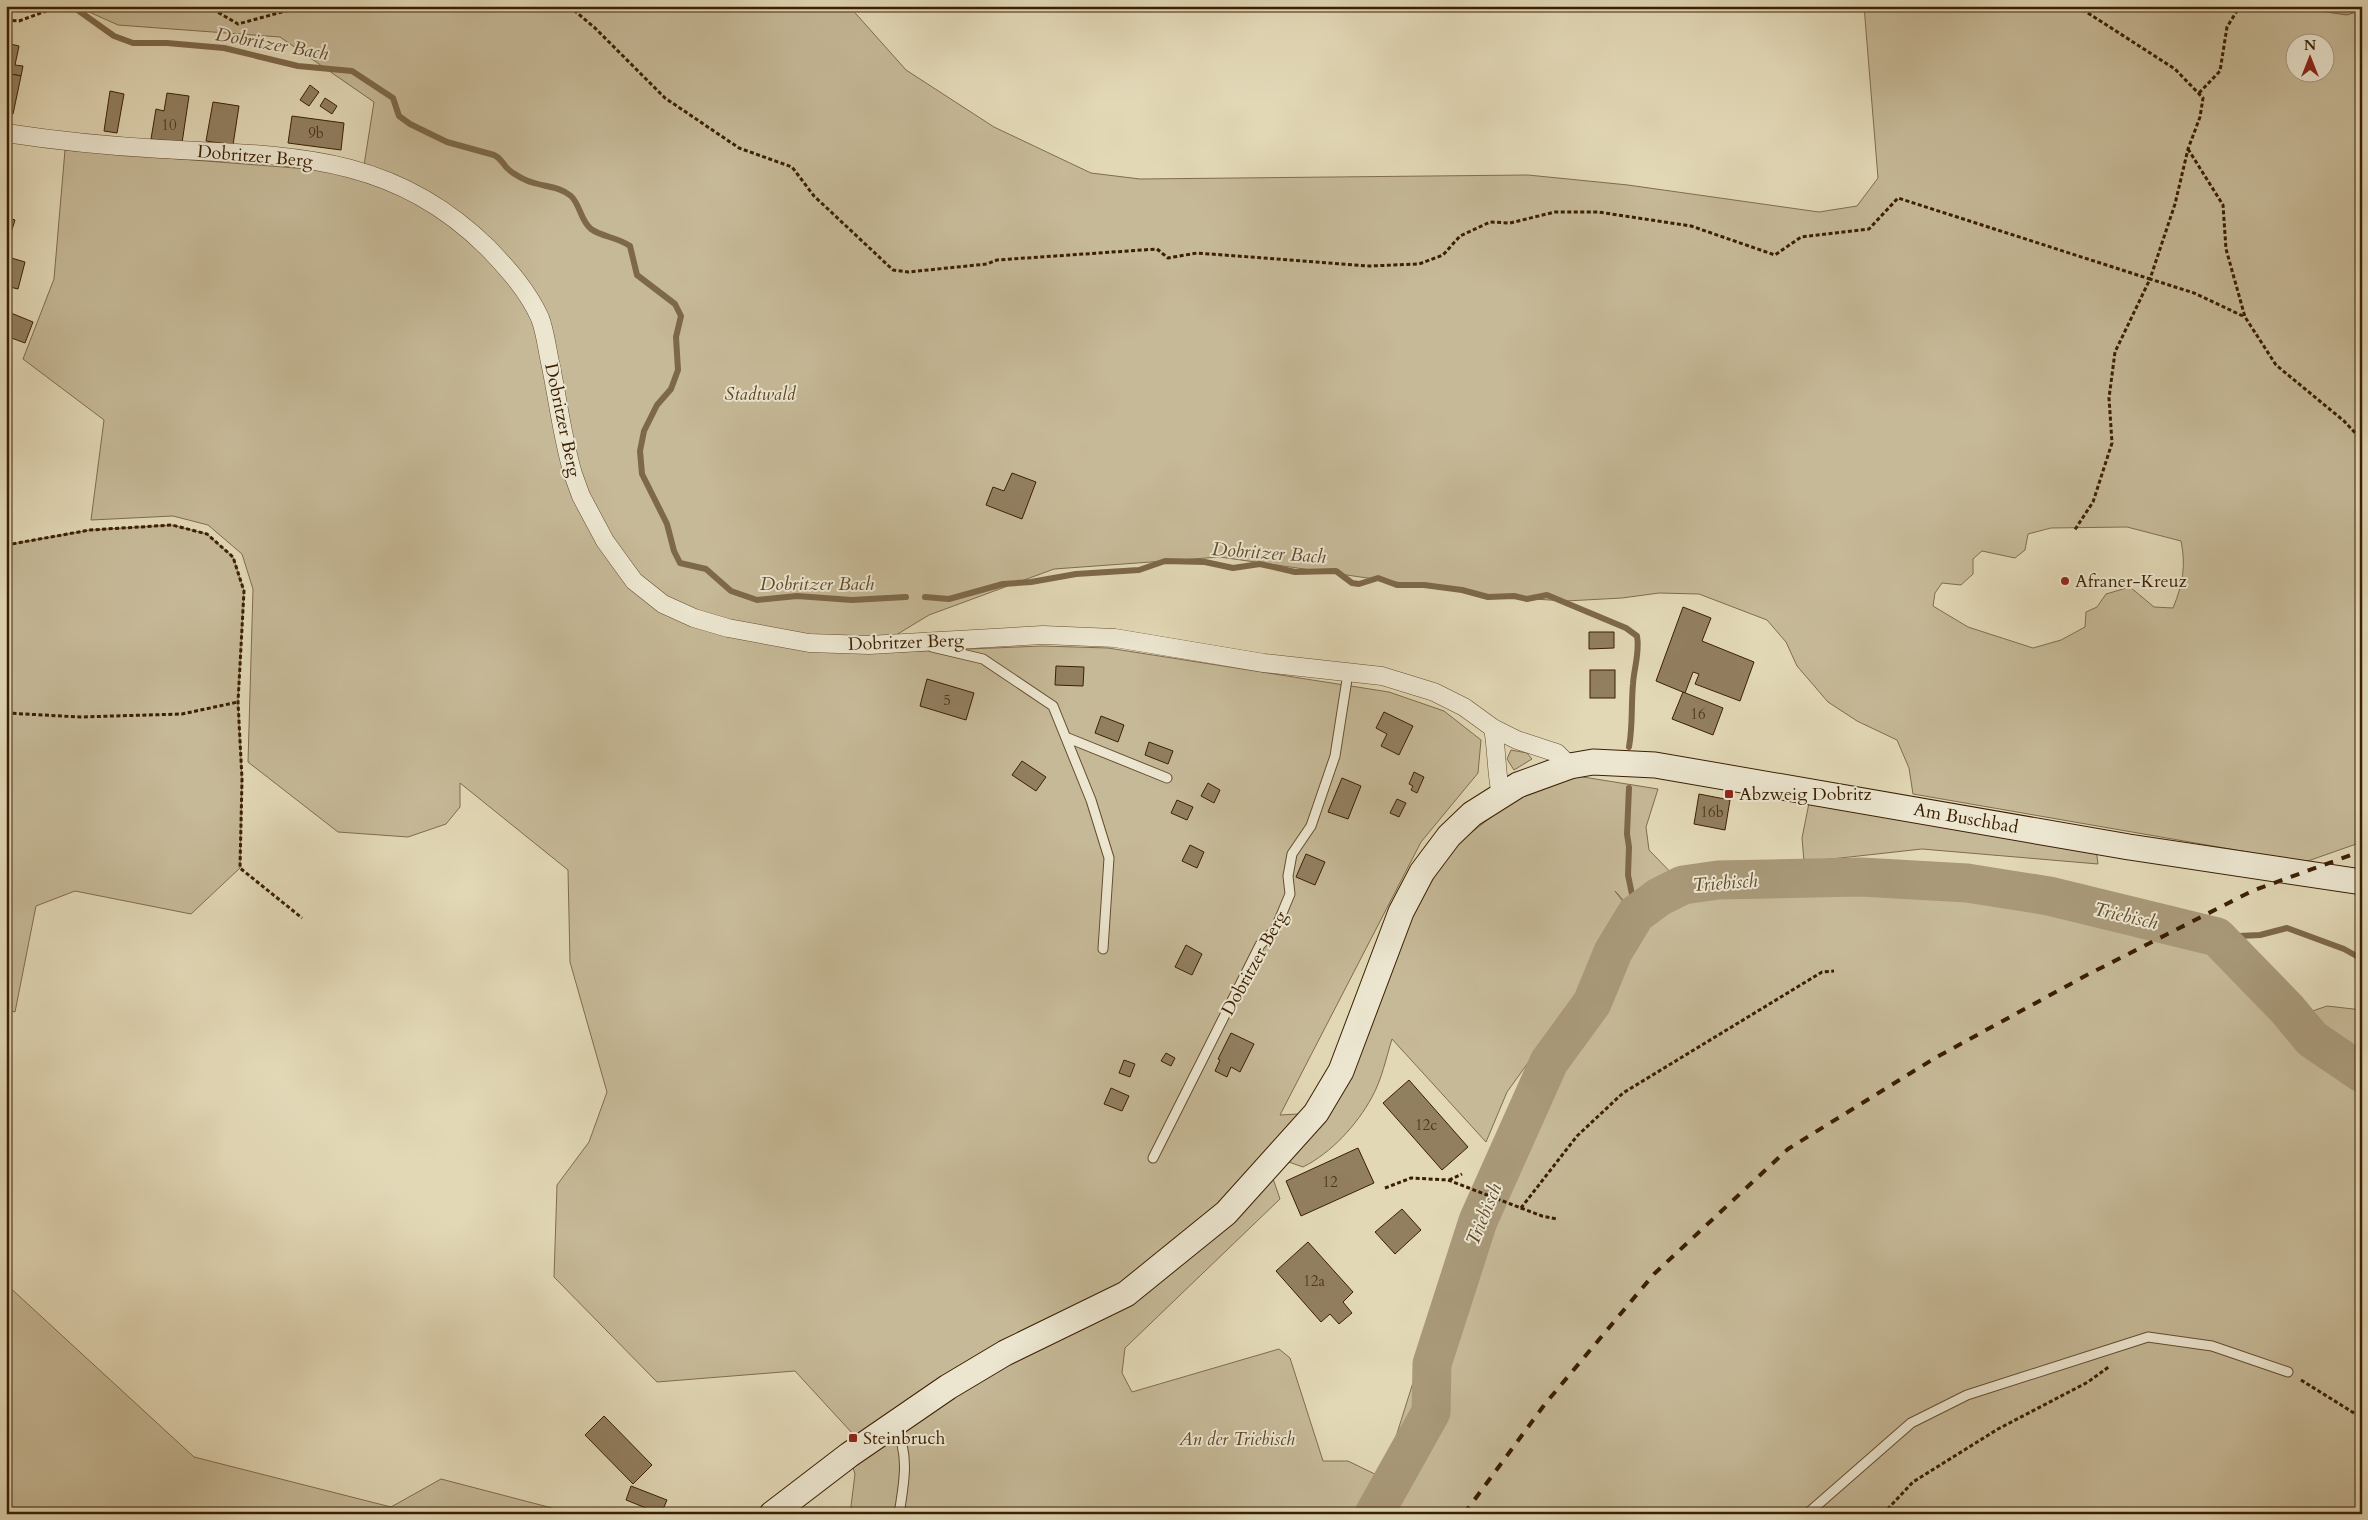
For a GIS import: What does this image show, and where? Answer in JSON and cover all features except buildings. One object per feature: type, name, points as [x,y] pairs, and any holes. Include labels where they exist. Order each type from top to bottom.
[{"type":"main road","name":"Am Buschbad","points":[[772,1514],[850,1455],[948,1387],[1005,1353],[1126,1294],[1226,1213],[1316,1113],[1340,1071],[1366,1010],[1401,912],[1422,872],[1448,836],[1472,814],[1501,795],[1546,773],[1592,762],[1656,765],[2129,848],[2362,882]]},
{"type":"street","name":"Dobritzer Berg","points":[[6,133],[90,145],[247,154],[321,161],[366,172],[403,186],[433,202],[476,237],[512,272],[540,318],[557,395],[566,450],[581,496],[605,541],[634,581],[647,594],[663,604],[694,618],[769,638],[809,643],[915,643],[1044,635],[1106,637],[1246,660],[1382,676],[1434,692],[1464,707],[1493,728],[1517,740],[1558,753],[1570,766]]},
{"type":"street","points":[[1493,728],[1498,752],[1498,780],[1501,795]]},
{"type":"lane","points":[[915,643],[983,660],[1054,706],[1068,738],[1109,858],[1103,949]]},
{"type":"lane","name":"Dobritzer Berg","points":[[1153,1158],[1260,945],[1275,930],[1290,894],[1288,876],[1292,854],[1311,826],[1335,756],[1348,673]]},
{"type":"lane","points":[[1068,738],[1167,778]]},
{"type":"lane","points":[[1807,1514],[1912,1423],[1967,1395],[2148,1337],[2212,1346],[2288,1372]]},
{"type":"lane","points":[[894,1425],[903,1441],[904,1456],[904,1483],[899,1514]]},
{"type":"path","points":[[6,20],[19,20],[60,6]]},
{"type":"path","points":[[207,6],[238,24],[304,6]]},
{"type":"path","points":[[569,6],[595,28],[665,98],[739,148],[792,167],[814,196],[893,270],[908,272],[987,264],[997,260],[1157,249],[1168,258],[1197,252],[1369,266],[1419,264],[1443,255],[1460,236],[1490,222],[1510,223],[1555,212],[1598,212],[1691,226],[1775,255],[1801,237],[1869,229],[1898,198],[2194,293],[2245,317]]},
{"type":"path","points":[[2074,531],[2093,502],[2112,443],[2109,398],[2115,352],[2150,279],[2176,204],[2188,149],[2200,117],[2203,98],[2175,69],[2077,6]]},
{"type":"path","points":[[2199,93],[2220,70],[2227,27],[2240,6]]},
{"type":"path","points":[[2188,149],[2223,205],[2226,249],[2245,317],[2276,365],[2344,421],[2362,440]]},
{"type":"path","points":[[6,545],[90,530],[172,525],[207,534],[233,557],[244,591],[238,702],[242,779],[240,868],[302,918]]},
{"type":"path","points":[[6,713],[80,717],[182,714],[238,702]]},
{"type":"path","points":[[1521,1208],[1577,1136],[1623,1093],[1822,972],[1834,971]]},
{"type":"path","points":[[1448,1180],[1462,1174]]},
{"type":"path","points":[[1385,1188],[1412,1178],[1448,1180],[1504,1203],[1557,1219]]},
{"type":"path","points":[[1884,1514],[1913,1482],[1998,1429],[2088,1382],[2111,1365]]},
{"type":"path","points":[[2288,1372],[2362,1418]]},
{"type":"green space","points":[[76,6],[849,6],[906,70],[994,127],[1091,173],[1140,179],[1528,175],[1628,185],[1819,212],[1857,206],[1878,178],[1864,6],[2318,6],[2319,11],[2347,14],[2362,10],[2362,842],[2305,862],[1913,794],[1909,768],[1897,740],[1857,721],[1828,702],[1797,666],[1786,642],[1767,620],[1699,594],[1659,593],[1622,598],[1566,601],[1501,597],[1220,557],[1054,569],[929,615],[873,649],[872,653],[1042,646],[1108,648],[1389,692],[1444,711],[1481,740],[1478,773],[1421,842],[1280,1115],[1316,1113],[1269,1167],[1280,1199],[1125,1348],[1122,1373],[1132,1392],[1279,1349],[1290,1358],[1323,1461],[1348,1461],[1383,1478],[1416,1373],[1432,1364],[1478,1221],[1549,1062],[1592,1003],[1613,952],[1636,914],[1615,891],[1624,903],[1611,921],[1605,943],[1579,992],[1507,1092],[1486,1142],[1392,1039],[1375,1090],[1351,1128],[1333,1146],[1303,1167],[1283,1160],[1325,1114],[1367,1037],[1414,909],[1453,847],[1514,799],[1577,776],[1658,789],[1646,827],[1649,850],[1683,885],[1718,880],[1861,877],[1967,883],[2049,896],[2217,937],[2287,1009],[2298,1016],[2327,1006],[2362,1010],[2362,1514],[899,1514],[904,1463],[897,1514],[850,1514],[855,1474],[849,1455],[864,1446],[795,1371],[657,1382],[554,1277],[557,1185],[589,1142],[607,1092],[570,962],[568,870],[460,783],[460,807],[446,824],[408,837],[338,832],[248,762],[253,589],[242,554],[208,525],[173,516],[91,520],[104,420],[23,359],[54,279],[65,150],[321,170],[362,178],[374,102],[280,37],[118,25]],"holes":[[[2127,527],[2181,541],[2183,574],[2173,608],[2154,607],[2130,587],[2106,594],[2097,607],[2086,612],[2085,627],[2061,640],[2033,648],[1968,627],[1933,606],[1935,593],[1942,583],[1961,585],[1973,574],[1973,559],[1982,551],[2015,558],[2025,550],[2028,534],[2051,528]]]},
{"type":"green space","points":[[172,525],[207,534],[233,557],[244,591],[238,702],[242,779],[240,868],[191,914],[75,891],[36,906],[15,1012],[6,1009],[6,545],[90,530]]},
{"type":"green space","points":[[1511,750],[1527,753],[1532,759],[1514,770],[1507,759]]},
{"type":"green space","points":[[1809,803],[2096,849],[2098,864],[1922,849],[1804,862],[1802,838]]},
{"type":"green space","points":[[6,1284],[194,1457],[391,1507],[441,1479],[575,1514],[6,1514]]},
{"type":"shaded area","points":[[2318,6],[2362,6],[2362,10],[2347,15],[2319,11]]},
{"type":"waterway","name":"Dobritzer Bach","points":[[72,6],[114,36],[133,43],[167,43],[224,48],[298,66],[352,71],[393,98],[399,116],[410,124],[447,142],[494,155],[509,170],[522,178],[536,184],[557,188],[571,196],[591,229],[630,246],[637,275],[675,304],[681,316],[676,337],[678,370],[671,389],[657,405],[644,431],[640,451],[642,474],[667,524],[674,551],[680,563],[706,569],[731,591],[757,600],[797,596],[852,600],[906,597]]},
{"type":"waterway","name":"Dobritzer Bach","points":[[925,597],[949,599],[1003,584],[1031,582],[1076,574],[1139,570],[1165,561],[1205,562],[1233,568],[1260,564],[1295,572],[1336,571],[1352,583],[1359,584],[1378,578],[1397,585],[1424,585],[1462,590],[1488,597],[1514,596],[1527,599],[1547,595],[1626,628],[1637,636],[1638,648],[1633,684],[1629,747]]},
{"type":"waterway","name":"Dobritzer Bach","points":[[1629,788],[1628,875],[1636,914]]},
{"type":"waterway","name":"Triebisch","points":[[1374,1514],[1431,1412],[1432,1364],[1478,1221],[1549,1062],[1592,1003],[1613,952],[1636,914],[1659,897],[1683,885],[1718,880],[1861,877],[1967,883],[2049,896],[2217,937],[2287,1009],[2312,1039],[2362,1073]]},
{"type":"waterway","points":[[2217,937],[2260,935],[2287,928],[2344,949],[2362,959]]},
{"type":"railway","points":[[1464,1514],[1545,1404],[1654,1274],[1788,1149],[1935,1058],[2085,976],[2252,891],[2362,851]]},
{"type":"place","name":"Afraner-Kreuz","points":[[2065,581]]},
{"type":"place","name":"Abzweig Dobritz","points":[[1729,794]]},
{"type":"place","name":"Steinbruch","points":[[853,1438]]},
{"type":"park label","name":"Stadtwald","points":[[760,394]]},
{"type":"park label","name":"An der Triebisch","points":[[1237,1439]]}]
